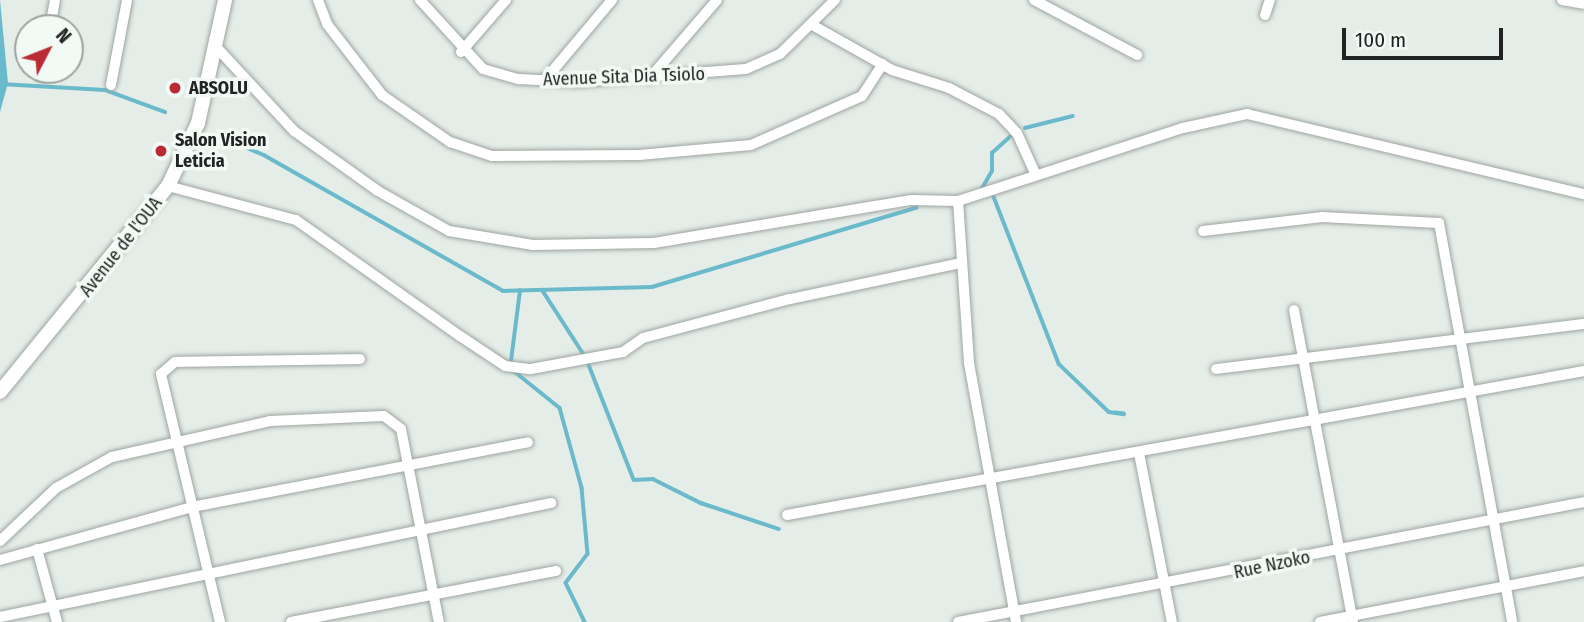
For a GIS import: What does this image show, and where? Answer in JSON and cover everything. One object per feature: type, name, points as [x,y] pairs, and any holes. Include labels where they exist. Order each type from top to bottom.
[{"type":"main road","name":"Avenue de l'OUA","points":[[0,392],[168,186],[194,133],[219,50],[225,0]]},
{"type":"street","points":[[111,85],[127,0]]},
{"type":"street","points":[[318,0],[327,24],[382,95],[450,142],[492,156],[639,155],[751,145],[862,96],[883,64]]},
{"type":"street","name":"Avenue Sita Dia Tsiolo","points":[[419,0],[461,52],[498,75],[544,81],[649,79],[746,69],[780,54],[814,26],[835,0]]},
{"type":"street","points":[[461,52],[506,0]]},
{"type":"street","points":[[544,81],[612,0]]},
{"type":"street","points":[[649,79],[717,0]]},
{"type":"street","points":[[1034,0],[1137,55]]},
{"type":"street","points":[[1265,15],[1270,0]]},
{"type":"street","points":[[1562,0],[1584,4]]},
{"type":"street","points":[[814,26],[883,64],[999,114],[1017,133],[1035,173]]},
{"type":"street","points":[[219,50],[279,118],[322,152],[449,231],[482,239],[572,247],[654,243],[911,200],[958,201],[1035,173],[1247,114],[1584,194]]},
{"type":"street","points":[[168,186],[296,220],[505,366],[531,369],[623,352],[643,338],[790,299],[961,263]]},
{"type":"street","points":[[958,201],[961,263],[988,479],[1015,617]]},
{"type":"street","points":[[1203,231],[1322,217],[1439,223],[1466,391],[1512,622]]},
{"type":"street","points":[[1294,310],[1312,424],[1353,620]]},
{"type":"street","points":[[1216,369],[1456,335],[1584,324]]},
{"type":"street","points":[[220,622],[161,374],[175,362],[360,359]]},
{"type":"street","points":[[786,515],[1312,424],[1466,391],[1584,371]]},
{"type":"street","points":[[0,541],[85,466],[175,438],[270,421],[384,416],[401,429],[439,622]]},
{"type":"street","points":[[0,560],[192,507],[528,442]]},
{"type":"street","points":[[1139,453],[1172,622]]},
{"type":"street","name":"Rue Nzoko","points":[[958,622],[1015,617],[1163,583],[1584,502]]},
{"type":"street","points":[[0,617],[208,570],[551,503]]},
{"type":"street","points":[[37,549],[57,622]]},
{"type":"street","points":[[291,622],[556,571]]},
{"type":"street","points":[[1320,622],[1353,620],[1584,571]]},
{"type":"water","points":[[0,0],[8,83],[0,112]]},
{"type":"waterway","points":[[0,84],[105,90],[165,112]]},
{"type":"waterway","points":[[1025,128],[1073,116]]},
{"type":"waterway","points":[[981,190],[992,171],[992,153],[1010,137]]},
{"type":"waterway","points":[[224,138],[264,155],[503,291],[652,287],[916,208]]},
{"type":"waterway","points":[[994,197],[1059,364],[1109,412],[1124,414],[1116,413]]},
{"type":"waterway","points":[[511,361],[520,291]]},
{"type":"waterway","points":[[543,291],[583,353]]},
{"type":"waterway","points":[[589,365],[634,480],[653,479],[701,503],[779,529]]},
{"type":"waterway","points":[[514,371],[560,408],[582,488],[588,554],[566,583],[585,622]]},
{"type":"place","name":"ABSOLU","points":[[175,88]]},
{"type":"place","name":"Salon Vision Leticia","points":[[161,151]]}]
